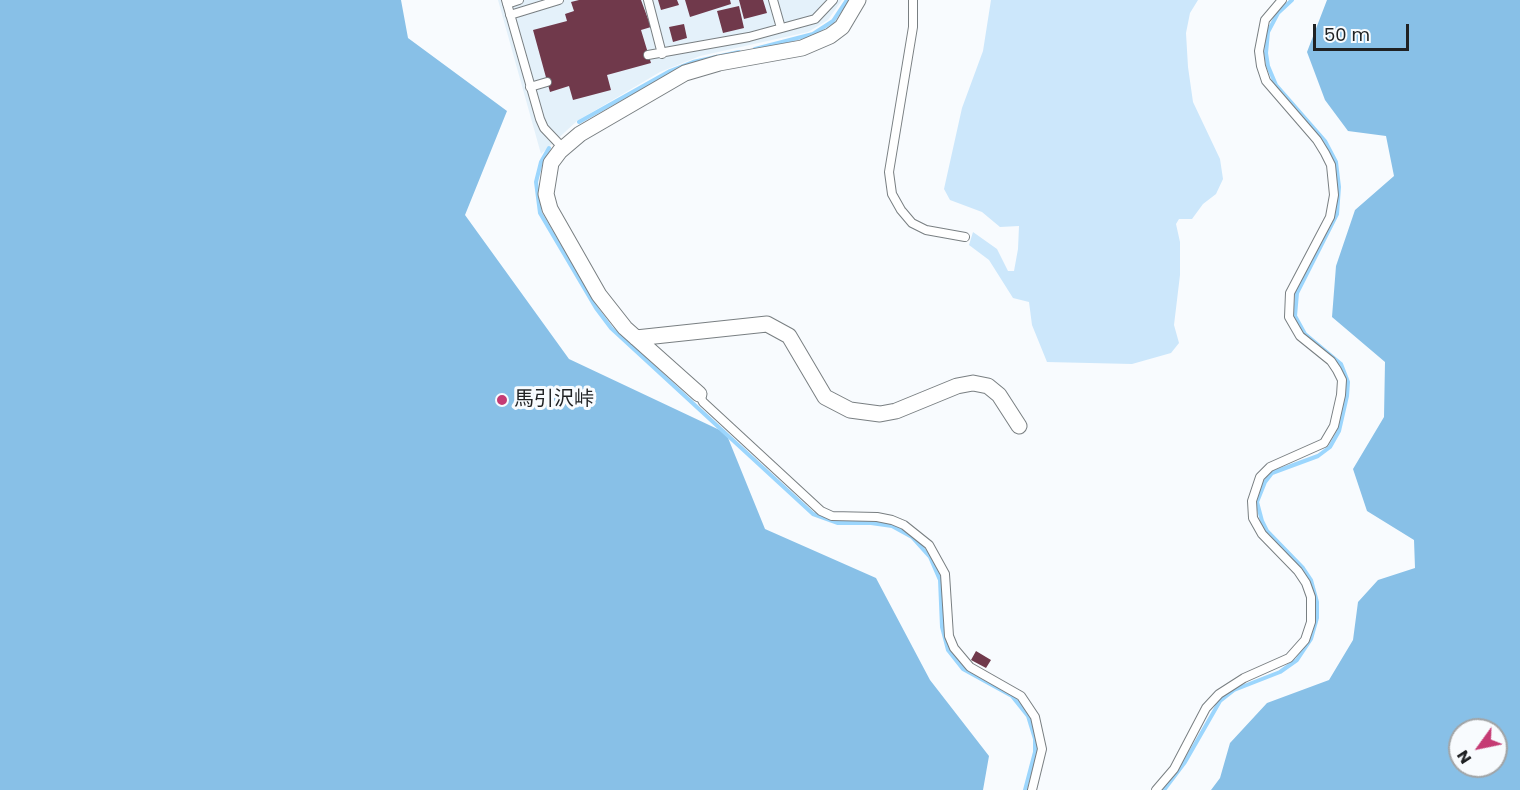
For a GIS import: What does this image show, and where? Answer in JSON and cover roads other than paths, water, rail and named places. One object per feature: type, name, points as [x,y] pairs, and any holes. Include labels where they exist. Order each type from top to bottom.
[{"type":"street","points":[[699,394],[636,338],[614,316],[599,295],[550,209],[547,181],[551,163],[563,148],[580,134],[685,73],[817,43],[842,27],[858,0]]},
{"type":"street","points":[[636,338],[767,324],[789,336],[825,397],[850,410],[880,414],[896,411],[957,386],[973,383],[988,386],[999,395],[1019,426]]},
{"type":"lane","points":[[519,0],[506,2],[543,128],[563,148]]},
{"type":"lane","points":[[510,15],[559,0]]},
{"type":"lane","points":[[648,0],[662,54]]},
{"type":"lane","points":[[773,0],[781,28]]},
{"type":"lane","points":[[648,55],[662,54],[815,19],[833,0]]},
{"type":"lane","points":[[913,0],[913,27],[889,172],[892,194],[901,210],[912,222],[926,230],[965,237]]},
{"type":"lane","points":[[1156,790],[1174,770],[1206,708],[1212,701],[1229,685],[1289,658],[1305,640],[1311,622],[1311,597],[1306,583],[1298,571],[1262,534],[1253,518],[1252,501],[1260,477],[1270,467],[1324,443],[1334,426],[1342,380],[1331,361],[1300,336],[1289,318],[1290,293],[1330,217],[1334,195],[1330,165],[1325,153],[1317,140],[1266,81],[1261,66],[1259,51],[1265,20],[1282,0]]},
{"type":"lane","points":[[531,87],[547,82]]},
{"type":"lane","points":[[699,394],[712,410],[821,511],[832,516],[877,517],[891,520],[904,525],[929,545],[945,574],[949,636],[954,648],[970,667],[1021,696],[1035,717],[1042,749],[1032,790]]},
{"type":"waterway","points":[[755,49],[813,34],[833,21],[847,0]]},
{"type":"waterway","points":[[1164,790],[1185,762],[1220,701],[1234,690],[1280,672],[1297,660],[1311,639],[1317,618],[1317,602],[1311,580],[1303,568],[1267,531],[1257,502],[1265,482],[1272,473],[1318,456],[1330,447],[1339,431],[1348,382],[1341,364],[1305,334],[1295,316],[1297,293],[1337,214],[1339,187],[1336,162],[1325,141],[1276,85],[1268,66],[1266,53],[1268,32],[1278,13],[1292,0]]},
{"type":"waterway","points":[[579,122],[670,71],[693,62],[739,52]]},
{"type":"waterway","points":[[549,148],[541,162],[536,182],[540,213],[596,308],[611,328],[813,514],[838,523],[871,523],[892,526],[912,537],[930,557],[940,580],[942,627],[948,650],[963,669],[1012,696],[1028,716],[1035,739],[1035,752],[1025,790]]},
{"type":"place","name":"馬引沢峠","points":[[502,400]]}]
